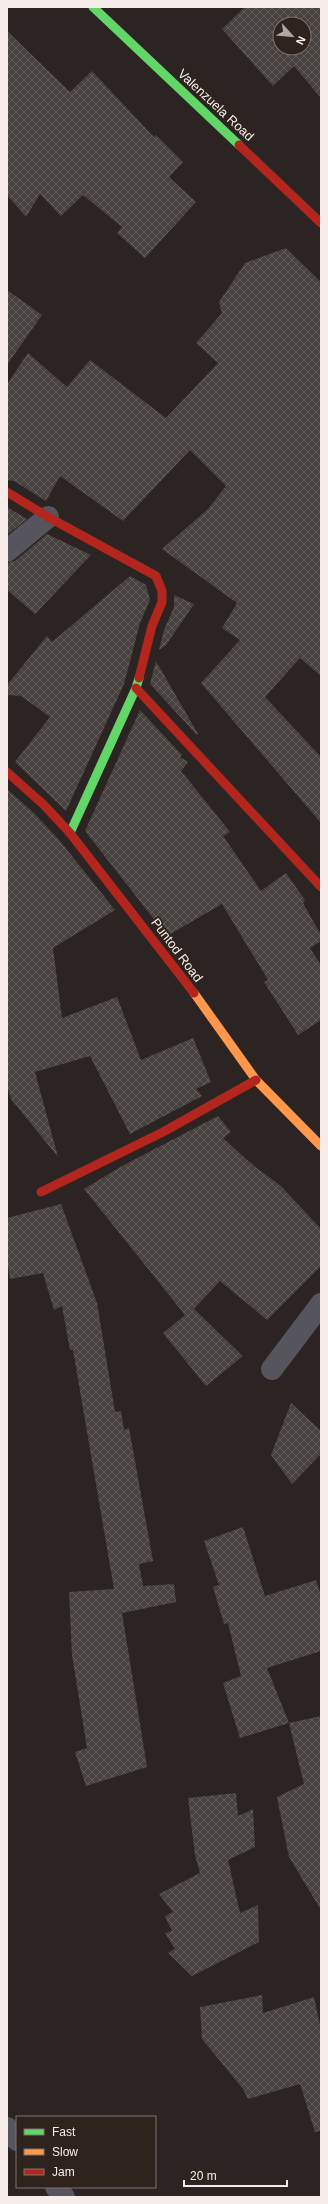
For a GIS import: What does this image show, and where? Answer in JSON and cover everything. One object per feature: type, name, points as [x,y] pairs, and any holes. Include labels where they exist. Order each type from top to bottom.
[{"type":"street","name":"Valenzuela Road","points":[[93,7],[321,223]]},
{"type":"street","points":[[7,492],[48,517],[156,576],[162,591],[162,602],[152,626],[136,688],[70,833]]},
{"type":"street","points":[[7,551],[48,517]]},
{"type":"street","points":[[136,688],[321,887]]},
{"type":"street","name":"Puntod Road","points":[[7,772],[44,804],[70,833],[179,972],[256,1080],[321,1146]]},
{"type":"street","points":[[41,1192],[163,1132],[256,1080]]},
{"type":"street","points":[[272,1369],[321,1304]]},
{"type":"street","points":[[7,2128],[16,2139]]},
{"type":"street","points":[[57,2188],[64,2197]]},
{"type":"building","points":[[245,7],[321,7],[321,98],[294,66],[273,86],[222,29]]},
{"type":"building","points":[[7,31],[70,92],[92,71],[154,137],[156,135],[183,162],[169,177],[196,202],[145,258],[117,233],[122,227],[83,195],[61,216],[40,194],[26,217],[7,195]]},
{"type":"building","points":[[286,248],[321,282],[321,676],[300,658],[265,697],[321,757],[321,823],[201,683],[240,640],[222,628],[237,603],[162,549],[208,509],[226,486],[190,450],[123,521],[60,476],[46,501],[14,481],[7,480],[7,384],[28,353],[67,387],[90,360],[166,418],[218,363],[196,343],[222,313],[219,302],[245,263]]},
{"type":"building","points":[[7,290],[42,315],[7,365]]},
{"type":"building","points":[[7,507],[27,519],[7,535]]},
{"type":"building","points":[[47,534],[91,555],[35,614],[7,590],[7,563],[15,561]]},
{"type":"building","points":[[130,576],[146,585],[150,600],[140,623],[124,684],[66,811],[15,762],[50,717],[21,696],[7,695],[7,685],[47,636],[52,642]]},
{"type":"building","points":[[174,595],[194,604],[166,645],[159,650],[164,630],[174,607]]},
{"type":"building","points":[[156,661],[198,734],[197,735],[150,684]]},
{"type":"building","points":[[140,710],[182,755],[180,757],[188,762],[181,771],[230,832],[223,836],[261,891],[286,873],[305,900],[303,903],[321,935],[321,941],[310,948],[321,965],[321,1020],[298,1035],[264,982],[268,980],[222,904],[167,936],[85,831]]},
{"type":"building","points":[[7,789],[35,814],[60,841],[115,910],[53,948],[62,1018],[117,997],[141,1060],[193,1038],[211,1082],[196,1089],[202,1096],[130,1134],[90,1056],[35,1072],[58,1157],[11,1099],[7,1086]]},
{"type":"building","points":[[218,1116],[231,1132],[223,1138],[254,1166],[281,1186],[321,1229],[321,1266],[267,1320],[220,1281],[194,1309],[243,1356],[206,1386],[163,1333],[185,1315],[84,1189],[122,1166]]},
{"type":"building","points":[[61,1204],[97,1303],[115,1412],[121,1411],[124,1430],[129,1428],[153,1561],[139,1564],[143,1586],[174,1584],[176,1602],[122,1613],[147,1767],[86,1786],[75,1752],[87,1748],[72,1655],[69,1592],[114,1589],[73,1350],[70,1350],[62,1306],[54,1310],[43,1273],[10,1279],[7,1260],[7,1218]]},
{"type":"building","points":[[291,1403],[321,1431],[321,1454],[292,1484],[271,1455]]},
{"type":"building","points":[[243,1527],[265,1596],[316,1580],[321,1596],[321,1651],[267,1668],[289,1723],[240,1738],[223,1683],[241,1676],[228,1623],[224,1624],[213,1587],[219,1585],[204,1541]]},
{"type":"building","points":[[321,1716],[321,1910],[289,1857],[277,1797],[304,1784],[289,1723]]},
{"type":"building","points":[[236,1793],[238,1816],[253,1809],[255,1847],[228,1860],[240,1913],[258,1905],[259,1942],[192,1976],[168,1953],[175,1949],[165,1933],[172,1931],[165,1916],[173,1912],[159,1894],[200,1873],[195,1855],[188,1798]]},
{"type":"building","points":[[262,1995],[263,2013],[314,1997],[321,2030],[321,2131],[315,2132],[300,2084],[248,2099],[243,2089],[202,2039],[200,2007]]},
{"type":"traffic: fast","points":[[93,7],[239,145]]},
{"type":"traffic: fast","points":[[70,833],[136,688],[139,678]]},
{"type":"traffic: slow","points":[[194,993],[256,1080],[321,1146]]},
{"type":"traffic: jam","points":[[239,145],[321,223]]},
{"type":"traffic: jam","points":[[7,492],[48,517],[156,576],[162,591],[162,602],[152,626],[139,678]]},
{"type":"traffic: jam","points":[[136,688],[321,887]]},
{"type":"traffic: jam","points":[[7,772],[44,805],[70,833],[194,993]]},
{"type":"traffic: jam","points":[[41,1192],[163,1132],[256,1080]]}]
